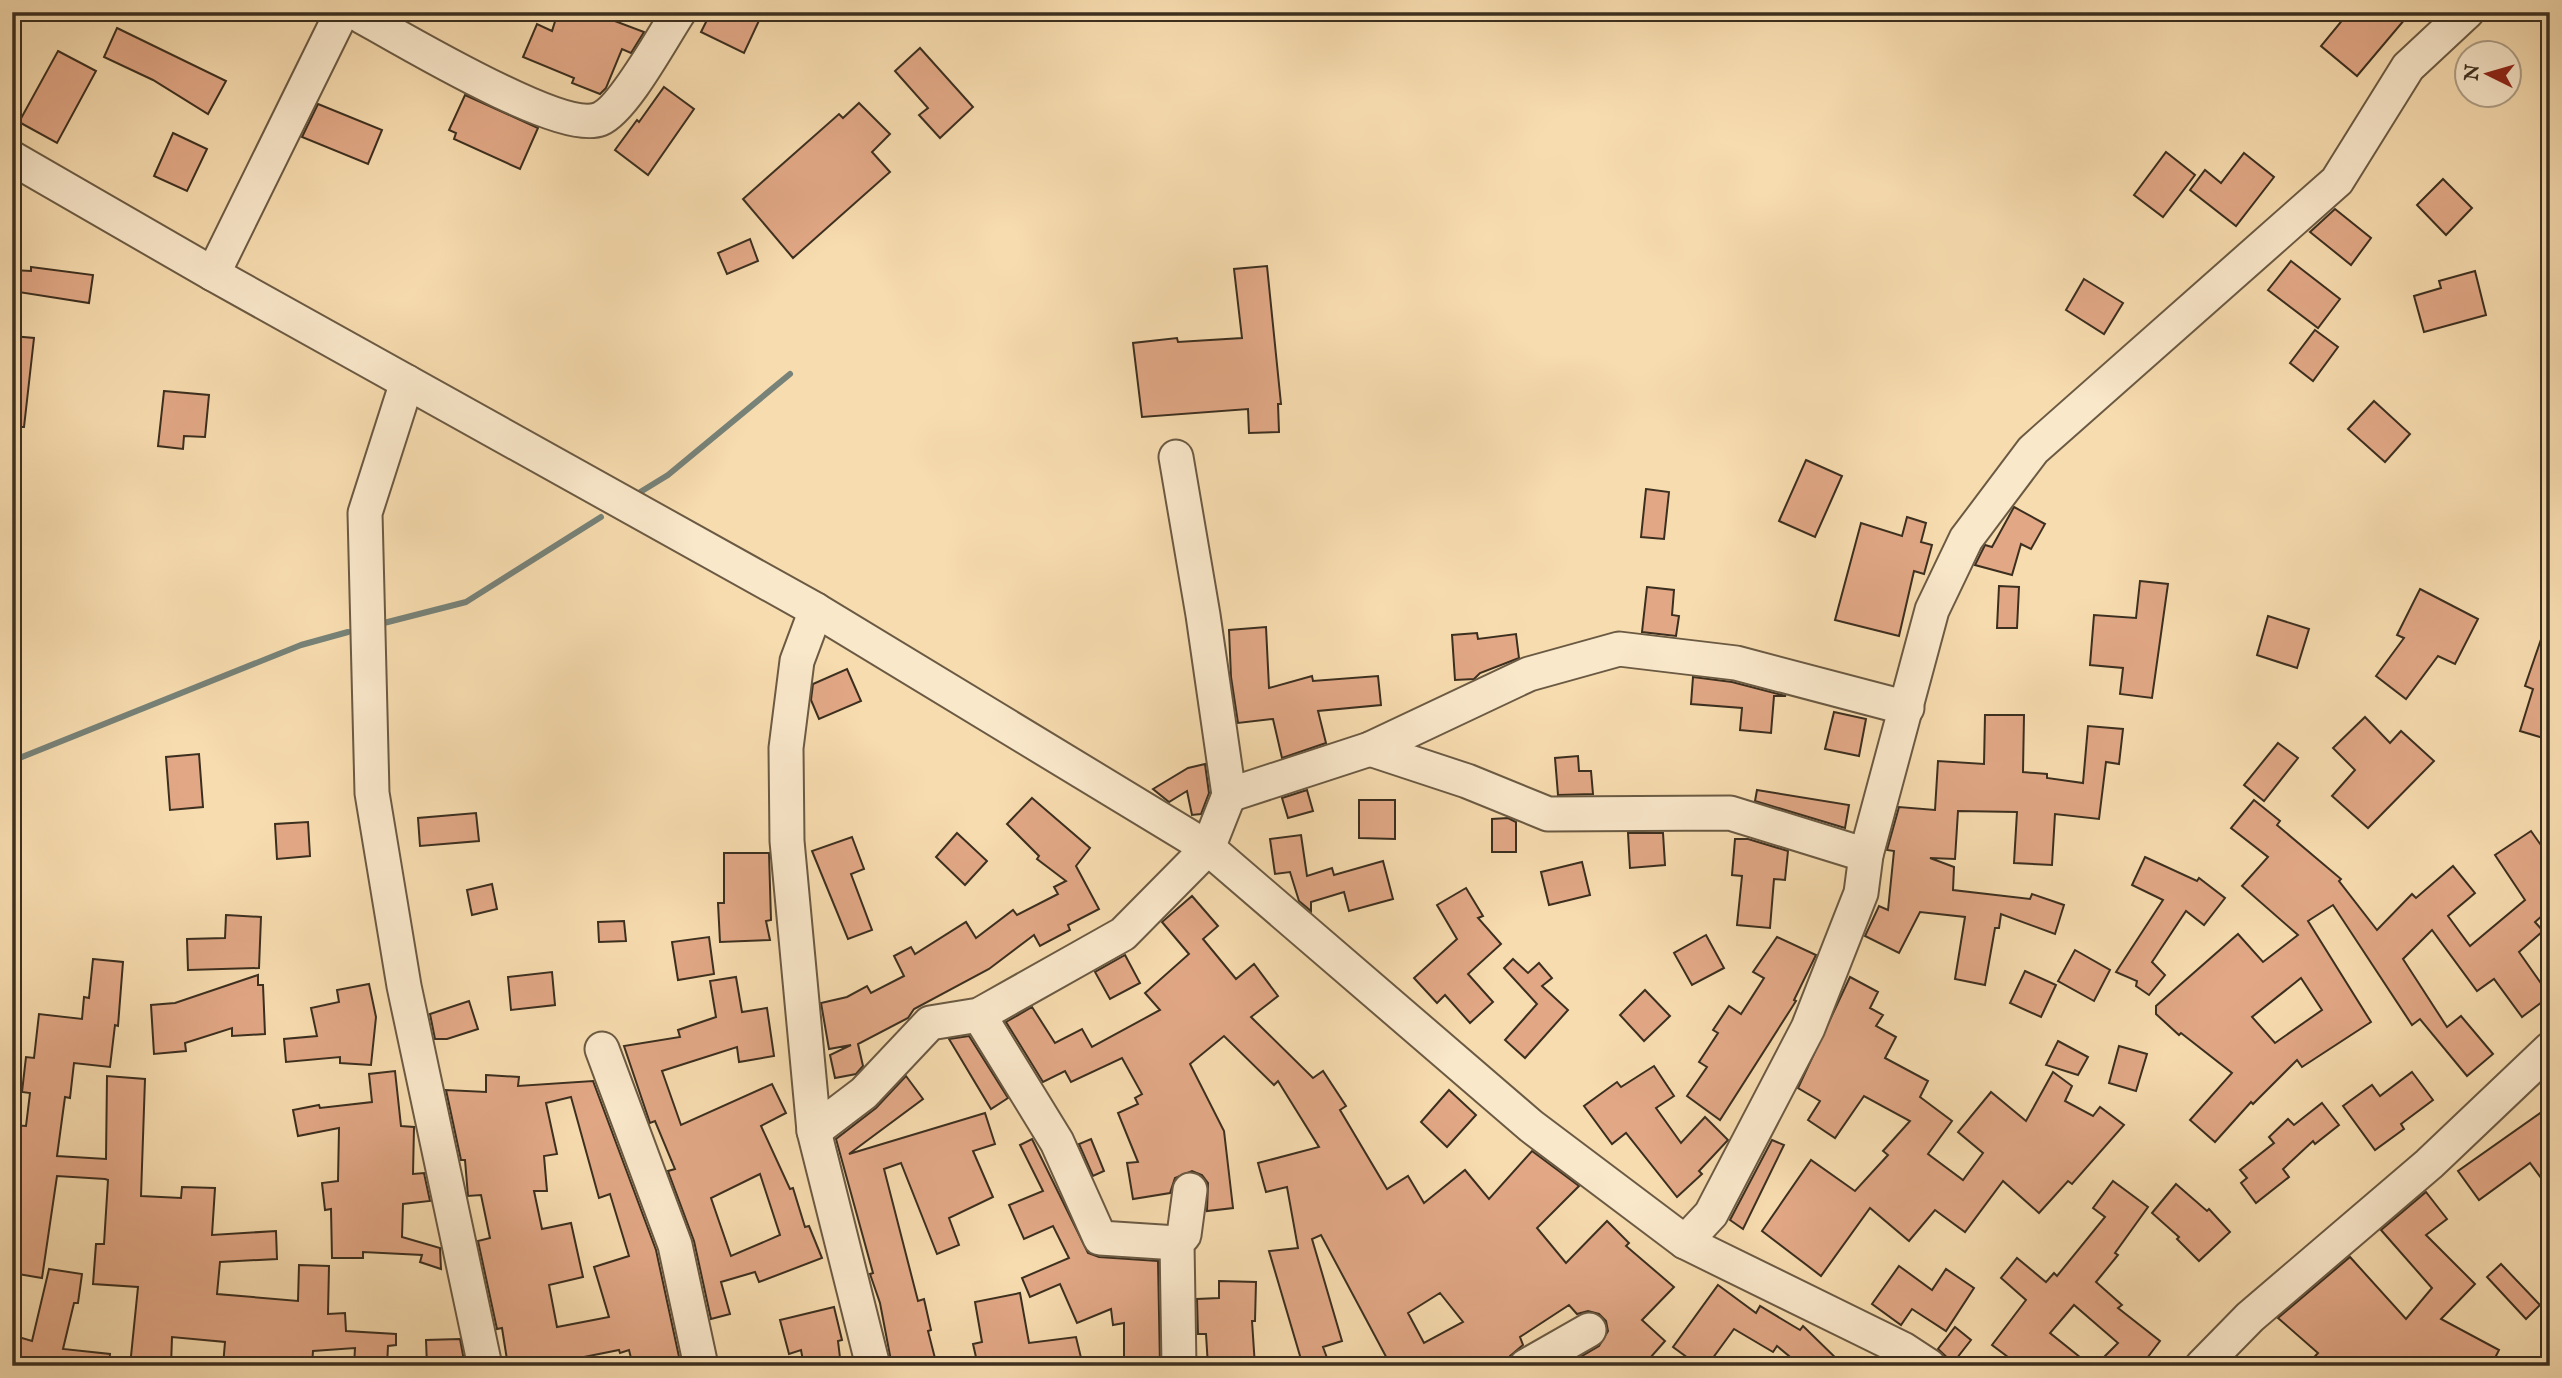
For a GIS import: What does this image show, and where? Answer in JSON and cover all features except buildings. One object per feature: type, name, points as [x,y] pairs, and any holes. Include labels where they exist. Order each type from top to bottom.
[{"type":"street","points":[[213,274],[342,12]]},
{"type":"street","points":[[354,12],[506,95],[579,121],[600,119],[619,104],[679,12]]},
{"type":"street","points":[[1685,1242],[1711,1214],[1808,1028],[1861,893],[1866,855],[1932,610],[1966,539],[2034,450],[2337,181],[2408,67],[2467,12]]},
{"type":"street","points":[[12,158],[213,274],[816,610],[1208,848],[1531,1126],[1685,1242],[1903,1349],[1929,1366]]},
{"type":"street","points":[[407,382],[365,513],[372,793],[404,986],[485,1366]]},
{"type":"street","points":[[814,1131],[864,1093],[930,1023],[979,1016],[1123,934],[1208,848],[1229,794],[1203,615],[1176,457]]},
{"type":"street","points":[[816,610],[797,661],[786,748],[786,841],[814,1131],[873,1366]]},
{"type":"street","points":[[1229,794],[1370,749],[1529,674],[1619,649],[1736,663],[1907,708]]},
{"type":"street","points":[[1370,749],[1467,781],[1548,814],[1730,813],[1866,855]]},
{"type":"street","points":[[979,1016],[1057,1142],[1100,1238],[1177,1243]]},
{"type":"street","points":[[602,1048],[675,1245],[701,1366]]},
{"type":"street","points":[[2202,1366],[2250,1317],[2429,1164],[2550,1049]]},
{"type":"street","points":[[1179,1366],[1177,1243],[1184,1235],[1190,1190]]},
{"type":"street","points":[[1526,1366],[1589,1330]]},
{"type":"waterway","points":[[637,494],[668,475],[790,374]]},
{"type":"waterway","points":[[380,624],[466,602],[601,517]]},
{"type":"waterway","points":[[12,761],[301,645],[348,632]]}]
